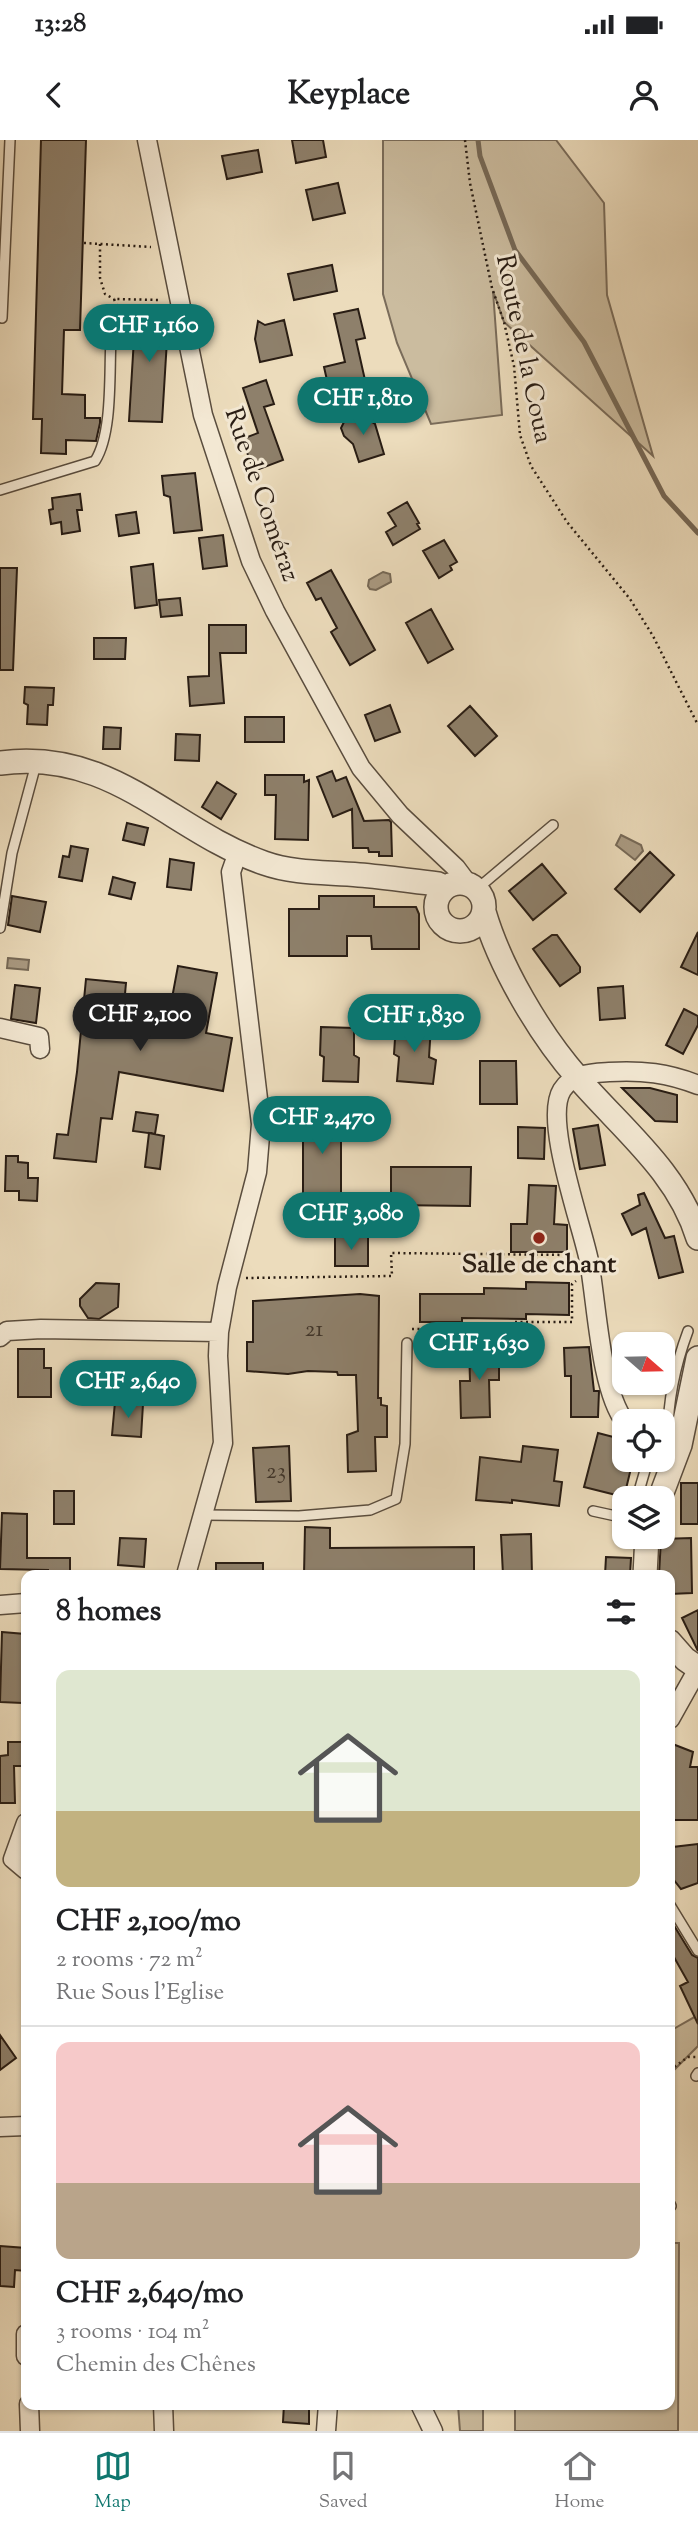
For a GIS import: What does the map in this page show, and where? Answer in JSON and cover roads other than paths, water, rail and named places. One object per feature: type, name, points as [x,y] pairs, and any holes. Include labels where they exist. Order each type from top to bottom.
[{"type":"street","name":"Rue de Coméraz","points":[[145,141],[203,415],[251,561],[275,611],[361,768],[400,815],[445,859],[458,886]]},
{"type":"street","points":[[0,763],[36,762],[83,770],[117,782],[238,852],[264,863],[290,870],[458,886],[484,900],[484,912],[505,965],[554,1048],[671,1182],[688,1212],[698,1238]]},
{"type":"street","points":[[187,1570],[219,1461],[224,1432],[218,1356],[219,1332],[229,1278],[252,1198],[260,1151],[261,1124],[231,872],[238,852]]},
{"type":"street","points":[[388,879],[418,895],[445,926],[474,940],[505,965]]},
{"type":"street","points":[[438,917],[437,900],[458,886]]},
{"type":"street","points":[[458,931],[476,925],[484,912]]},
{"type":"street","points":[[0,1028],[39,1037],[40,1049]]},
{"type":"street","points":[[618,1409],[611,1395],[587,1254],[564,1167],[557,1111],[561,1092],[576,1076],[603,1072],[643,1070],[664,1073],[698,1085]]},
{"type":"street","points":[[0,1337],[7,1331],[40,1329],[219,1332]]},
{"type":"street","points":[[675,1428],[698,1358]]},
{"type":"street","points":[[645,1570],[646,1549]]},
{"type":"street","points":[[0,1605],[21,1603]]},
{"type":"street","points":[[675,1648],[698,1668],[675,1710]]},
{"type":"street","points":[[21,1837],[13,1859],[21,1866]]},
{"type":"street","points":[[0,2127],[21,2126]]},
{"type":"street","points":[[29,2410],[30,2431]]},
{"type":"street","points":[[163,2410],[164,2431]]},
{"type":"street","points":[[326,2431],[328,2410]]},
{"type":"street","points":[[425,2410],[433,2431]]},
{"type":"lane","points":[[2,318],[10,140]]},
{"type":"lane","points":[[0,490],[95,461],[101,452],[106,432],[111,333]]},
{"type":"lane","points":[[0,928],[12,853],[36,762]]},
{"type":"lane","points":[[458,886],[553,825]]},
{"type":"lane","points":[[670,1409],[678,1357],[688,1331]]},
{"type":"lane","points":[[203,1515],[311,1515],[370,1510],[396,1499],[405,1444],[407,1343]]},
{"type":"lane","points":[[593,1511],[612,1515]]},
{"type":"lane","points":[[675,1913],[698,1951]]},
{"type":"waterway","points":[[478,140],[480,156],[515,250],[584,342],[664,496],[698,533]]},
{"type":"place","name":"Salle de chant","points":[[539,1238]]}]
